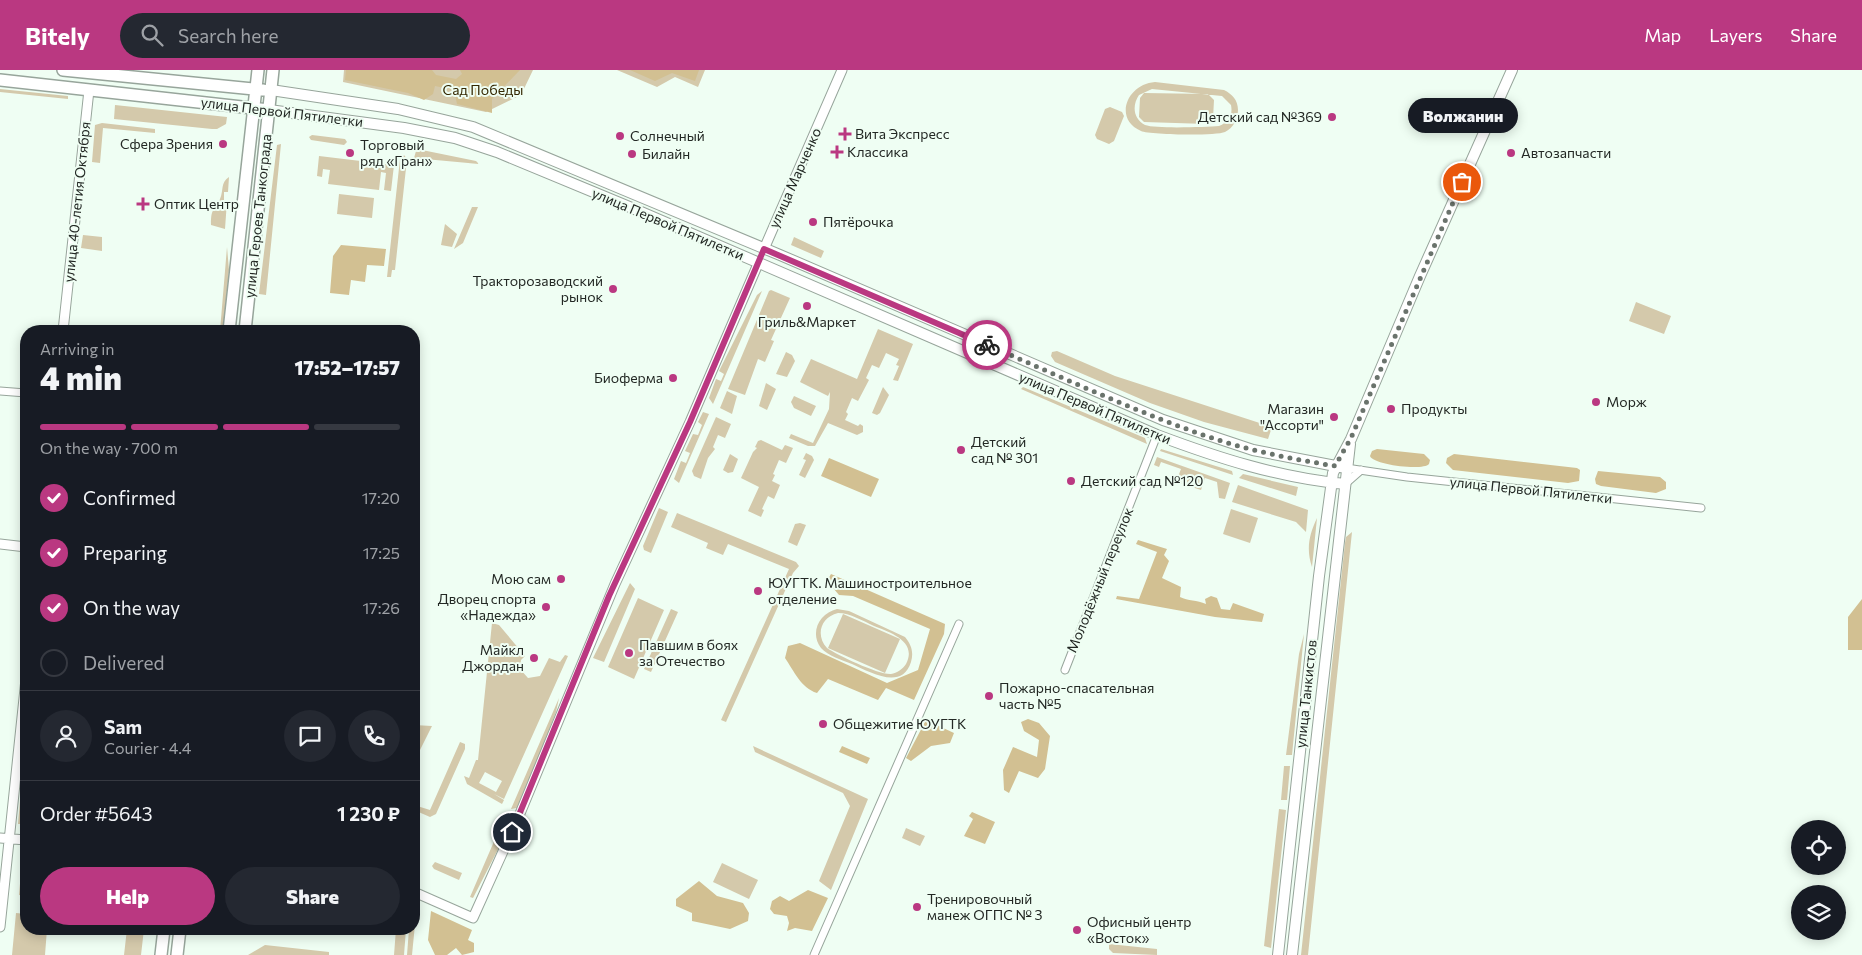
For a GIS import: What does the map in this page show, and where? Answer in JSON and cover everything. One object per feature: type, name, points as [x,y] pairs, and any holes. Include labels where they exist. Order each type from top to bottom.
[{"type":"main road","name":"улица Первой Пятилетки","points":[[63,70],[271,90],[398,109],[473,127],[1163,420],[1253,450],[1346,468]]},
{"type":"main road","name":"улица Героев Танкограда","points":[[230,325],[258,70]]},
{"type":"main road","name":"улица Героев Танкограда","points":[[246,325],[273,70]]},
{"type":"main road","name":"улица Танкистов","points":[[1278,955],[1318,576],[1331,482],[1335,466],[1351,438],[1420,276],[1512,70]]},
{"type":"main road","name":"улица 40-летия Октября","points":[[89,90],[90,73]]},
{"type":"main road","name":"улица Первой Пятилетки","points":[[0,80],[396,126],[455,138],[497,152],[632,208],[1157,436],[1240,463],[1345,484]]},
{"type":"main road","name":"улица Марченко","points":[[758,264],[764,249]]},
{"type":"main road","name":"улица Танкистов","points":[[1292,955],[1346,468],[1351,438]]},
{"type":"main road","points":[[161,955],[163,935]]},
{"type":"main road","points":[[177,955],[179,935]]},
{"type":"street","name":"улица Марченко","points":[[764,249],[842,70]]},
{"type":"street","name":"улица 40-летия Октября","points":[[64,325],[89,90]]},
{"type":"street","name":"улица Марченко","points":[[420,895],[473,918],[519,816],[615,584],[690,422],[758,264]]},
{"type":"street","points":[[0,391],[20,393]]},
{"type":"street","name":"Молодёжный переулок","points":[[1065,670],[1157,436]]},
{"type":"street","name":"улица Первой Пятилетки","points":[[1346,468],[1701,508]]},
{"type":"street","points":[[1345,484],[1361,470]]},
{"type":"street","points":[[0,544],[20,546]]},
{"type":"street","points":[[814,955],[959,624]]},
{"type":"street","points":[[0,927],[5,838],[20,724]]},
{"type":"street","points":[[5,838],[20,839]]},
{"type":"green space","name":"Сад Победы","points":[[344,70],[533,70],[521,95],[486,112],[343,82]]},
{"type":"green space","name":"Сад Победы","points":[[346,70],[432,70],[436,75],[456,79],[462,74],[460,70],[520,70],[492,99],[492,113],[457,104],[454,90],[435,86],[433,94],[424,100],[408,93],[345,80]]},
{"type":"green space","points":[[617,70],[705,70],[698,87],[675,77],[657,87]]},
{"type":"green space","points":[[630,70],[699,70],[695,81],[672,73],[655,81]]},
{"type":"green space","points":[[1155,82],[1224,90],[1236,100],[1238,113],[1236,120],[1228,130],[1219,133],[1169,134],[1141,131],[1132,126],[1127,119],[1126,111],[1131,95],[1145,84]],"holes":[[[1152,89],[1222,96],[1231,105],[1231,115],[1228,120],[1219,126],[1151,126],[1141,122],[1135,112],[1135,103],[1139,95]]]},
{"type":"green space","points":[[0,89],[68,96],[68,99],[0,92]]},
{"type":"green space","points":[[1144,93],[1208,94],[1214,100],[1213,119],[1207,124],[1144,122],[1139,117],[1140,98]]},
{"type":"green space","points":[[115,105],[227,117],[226,124],[217,129],[114,119]]},
{"type":"green space","points":[[1110,107],[1122,112],[1124,116],[1114,141],[1109,144],[1097,139],[1095,135],[1105,109]]},
{"type":"green space","points":[[102,123],[155,129],[155,133],[103,128],[100,163],[92,162],[95,125]]},
{"type":"green space","points":[[312,135],[345,139],[347,142],[344,145],[311,140],[309,137]]},
{"type":"green space","points":[[281,144],[266,295],[259,294],[277,145]]},
{"type":"green space","points":[[422,150],[476,161],[479,164],[414,158],[416,151]]},
{"type":"green space","points":[[404,155],[407,159],[395,270],[392,270],[391,277],[387,277],[400,159]]},
{"type":"green space","points":[[319,156],[394,165],[391,191],[384,190],[386,173],[381,172],[379,190],[328,184],[330,170],[323,169],[322,177],[317,176]]},
{"type":"green space","points":[[229,177],[228,192],[224,192],[224,200],[227,201],[225,229],[211,225],[211,219],[221,196],[223,184]]},
{"type":"green space","points":[[339,194],[374,198],[372,218],[337,214]]},
{"type":"green space","points":[[472,207],[478,207],[463,243],[454,249]]},
{"type":"green space","points":[[445,224],[457,234],[452,247],[441,245]]},
{"type":"green space","points":[[83,235],[102,237],[102,251],[81,248]]},
{"type":"green space","points":[[794,237],[824,251],[821,258],[791,245]]},
{"type":"green space","points":[[341,245],[386,249],[384,266],[367,265],[365,282],[351,280],[349,295],[330,293],[333,256]]},
{"type":"green space","points":[[227,247],[229,270],[224,325],[220,325]]},
{"type":"green space","points":[[771,290],[790,298],[771,340],[774,341],[765,362],[758,359],[745,395],[728,389]]},
{"type":"green space","points":[[762,291],[713,404],[709,398],[716,379],[721,381],[724,374],[719,371],[757,295]]},
{"type":"green space","points":[[1636,302],[1671,316],[1664,334],[1629,321]]},
{"type":"green space","points":[[878,329],[913,344],[898,381],[893,380],[899,366],[896,365],[899,359],[886,353],[879,368],[872,365],[866,378],[869,380],[858,401],[852,398],[845,420],[858,426],[860,424],[863,426],[863,432],[857,435],[828,423],[815,446],[808,446],[789,438],[791,434],[813,443],[829,409],[830,392],[828,396],[800,382],[811,359],[857,379]]},
{"type":"green space","points":[[1057,351],[1115,376],[1272,427],[1268,439],[1204,422],[1150,403],[1055,362],[1051,356],[1052,352]]},
{"type":"green space","points":[[786,352],[792,355],[795,361],[787,377],[776,374]]},
{"type":"green space","points":[[766,383],[776,389],[767,410],[759,406]]},
{"type":"green space","points":[[883,387],[889,395],[880,413],[877,415],[872,413]]},
{"type":"green space","points":[[1023,387],[1145,438],[1147,444],[1021,389]]},
{"type":"green space","points":[[727,391],[737,396],[732,414],[720,408]]},
{"type":"green space","points":[[794,396],[816,406],[811,416],[794,408],[791,402]]},
{"type":"green space","points":[[703,412],[709,414],[679,483],[674,479],[681,461],[686,463],[690,453],[685,451],[693,434],[698,435],[702,425],[698,422]]},
{"type":"green space","points":[[716,417],[731,424],[725,438],[718,435],[713,447],[715,449],[708,458],[701,479],[694,476],[692,471]]},
{"type":"green space","points":[[761,440],[782,450],[785,445],[793,448],[786,463],[779,460],[772,481],[780,485],[774,499],[768,496],[762,509],[764,510],[761,517],[748,511],[759,487],[741,478],[753,452],[757,448],[755,447],[758,441]]},
{"type":"green space","points":[[1161,449],[1232,471],[1233,475],[1160,451]]},
{"type":"green space","points":[[1377,449],[1424,454],[1430,460],[1429,464],[1418,467],[1388,464],[1373,459],[1370,456],[1372,451]]},
{"type":"green space","points":[[806,453],[812,456],[814,460],[805,478],[799,475],[806,460],[803,459]]},
{"type":"green space","points":[[730,454],[738,459],[733,472],[728,473],[723,470]]},
{"type":"green space","points":[[1454,454],[1577,468],[1580,470],[1579,481],[1568,483],[1453,470],[1446,463],[1447,458]]},
{"type":"green space","points":[[1157,457],[1230,483],[1225,499],[1219,498],[1217,482],[1205,478],[1201,490],[1176,482],[1181,469],[1161,462],[1159,467],[1154,465]]},
{"type":"green space","points":[[829,458],[879,479],[871,497],[821,476]]},
{"type":"green space","points":[[1598,471],[1660,477],[1666,482],[1666,489],[1656,493],[1601,486],[1596,484],[1595,479]]},
{"type":"green space","points":[[1243,474],[1298,487],[1296,496],[1239,478]]},
{"type":"green space","points":[[1238,485],[1308,510],[1306,532],[1296,522],[1232,502]]},
{"type":"green space","points":[[659,508],[668,512],[651,553],[644,550],[643,546]]},
{"type":"green space","points":[[1231,509],[1258,518],[1250,543],[1223,534]]},
{"type":"green space","points":[[677,513],[796,562],[799,566],[793,573],[726,722],[721,720],[789,569],[728,544],[723,555],[706,548],[708,543],[671,527]]},
{"type":"green space","points":[[1317,518],[1312,567],[1309,542]]},
{"type":"green space","points":[[795,524],[806,525],[797,546],[788,542]]},
{"type":"green space","points":[[1352,532],[1308,955],[1301,955],[1345,543],[1346,537]]},
{"type":"green space","points":[[1138,540],[1167,549],[1164,555],[1169,561],[1162,578],[1181,587],[1180,597],[1206,604],[1205,599],[1211,596],[1217,598],[1221,609],[1230,610],[1233,603],[1264,614],[1262,622],[1215,617],[1116,599],[1117,596],[1139,599],[1157,552],[1136,544]]},
{"type":"green space","points":[[831,574],[945,624],[944,634],[914,700],[886,688],[878,700],[828,679],[817,693],[811,691],[802,683],[785,658],[788,646],[800,643],[887,683],[918,670],[930,629],[853,596],[839,595],[827,581]]},
{"type":"green space","points":[[630,583],[635,589],[604,662],[593,658]]},
{"type":"green space","points":[[638,598],[664,610],[634,679],[608,667]]},
{"type":"green space","points":[[1862,599],[1862,650],[1848,650],[1848,617]]},
{"type":"green space","points":[[671,609],[678,612],[651,672],[644,669]]},
{"type":"green space","points":[[837,609],[849,611],[905,637],[912,652],[911,662],[907,671],[901,676],[885,677],[876,675],[835,658],[824,651],[818,642],[816,630],[821,619]],"holes":[[[838,613],[847,614],[887,631],[900,639],[908,649],[909,656],[905,666],[895,673],[885,673],[858,664],[827,648],[821,638],[822,627],[827,618]]]},
{"type":"green space","points":[[843,614],[900,639],[885,673],[828,648]]},
{"type":"green space","points":[[492,623],[499,625],[525,656],[521,660],[520,669],[528,678],[540,676],[549,658],[560,662],[565,655],[568,656],[504,799],[494,794],[504,800],[502,804],[467,784],[464,776],[469,778],[476,760],[478,760]],"holes":[[[485,772],[502,781],[496,792],[479,783]]]},
{"type":"green space","points":[[1304,634],[1292,755],[1286,755],[1299,654]]},
{"type":"green space","points":[[559,698],[556,712],[523,797],[517,808],[511,809]]},
{"type":"green space","points":[[1028,719],[1039,723],[1050,736],[1045,769],[1038,778],[1019,771],[1009,793],[1004,790],[1003,770],[1013,747],[1037,757],[1039,740],[1024,731],[1021,722]]},
{"type":"green space","points":[[926,720],[954,733],[950,743],[931,746],[911,761],[906,758]]},
{"type":"green space","points":[[420,725],[432,726],[420,750]]},
{"type":"green space","points":[[460,742],[465,744],[465,749],[436,814],[430,817],[420,813],[420,807],[430,810]]},
{"type":"green space","points":[[753,746],[868,799],[831,890],[819,881],[850,806],[843,793],[755,752]]},
{"type":"green space","points":[[842,746],[870,758],[867,764],[839,752]]},
{"type":"green space","points":[[1284,766],[1290,766],[1287,800],[1281,800]]},
{"type":"green space","points":[[20,801],[20,824],[18,824]]},
{"type":"green space","points":[[1279,809],[1286,810],[1271,948],[1264,946]]},
{"type":"green space","points":[[972,812],[995,822],[985,844],[964,836],[973,819],[969,816]]},
{"type":"green space","points":[[505,816],[510,819],[511,824],[473,898],[470,897]]},
{"type":"green space","points":[[906,828],[925,836],[920,846],[902,838]]},
{"type":"green space","points":[[435,862],[462,873],[459,880],[434,869],[432,866]]},
{"type":"green space","points":[[722,863],[758,880],[749,899],[713,882]]},
{"type":"green space","points":[[699,881],[717,896],[743,903],[749,913],[748,921],[730,929],[692,921],[692,913],[676,906],[676,899]]},
{"type":"green space","points":[[808,890],[828,898],[812,931],[795,928],[787,931],[789,923],[787,916],[774,914],[770,909],[772,901],[780,896],[789,901]]},
{"type":"green space","points":[[431,911],[472,930],[468,940],[474,943],[474,952],[462,955],[456,948],[447,955],[435,955],[428,940]]},
{"type":"green space","points":[[16,913],[20,913],[20,935],[47,935],[45,955],[12,955]]},
{"type":"green space","points":[[126,935],[143,935],[141,955],[124,955]]},
{"type":"green space","points":[[396,935],[406,935],[404,955],[394,955]]},
{"type":"green space","points":[[409,935],[414,935],[412,955],[407,955]]},
{"type":"green space","points":[[1109,944],[1157,949],[1157,955],[1113,953],[1109,949]]},
{"type":"green space","points":[[265,945],[329,952],[329,955],[248,955]]},
{"type":"way so far","points":[[987,345],[1163,420],[1210,437],[1253,450],[1335,466],[1351,438],[1462,182]]},
{"type":"place","name":"Детский сад №369","points":[[1332,117]]},
{"type":"place","name":"Вита Экспресс","points":[[845,134]]},
{"type":"place","name":"Солнечный","points":[[620,136]]},
{"type":"place","name":"Сфера Зрения","points":[[223,144]]},
{"type":"place","name":"Классика","points":[[837,152]]},
{"type":"place","name":"Торговый ряд «Гран»","points":[[350,153]]},
{"type":"place","name":"Автозапчасти","points":[[1511,153]]},
{"type":"place","name":"Билайн","points":[[632,154]]},
{"type":"place","name":"Волжанин","points":[[1462,182]]},
{"type":"place","name":"Оптик Центр","points":[[143,204]]},
{"type":"place","name":"Пятёрочка","points":[[813,222]]},
{"type":"place","name":"Тракторозаводский рынок","points":[[613,289]]},
{"type":"place","name":"Гриль&Маркет","points":[[807,306]]},
{"type":"place","name":"Биоферма","points":[[673,378]]},
{"type":"place","name":"Морж","points":[[1596,402]]},
{"type":"place","name":"Продукты","points":[[1391,409]]},
{"type":"place","name":"Магазин \"Ассорти\"","points":[[1334,417]]},
{"type":"place","name":"Детский сад № 301","points":[[961,450]]},
{"type":"place","name":"Детский сад №120","points":[[1071,481]]},
{"type":"place","name":"Мою сам","points":[[561,579]]},
{"type":"place","name":"ЮУГТК. Машиностроительное отделение","points":[[758,591]]},
{"type":"place","name":"Дворец спорта «Надежда»","points":[[546,607]]},
{"type":"place","name":"Павшим в боях за Отечество","points":[[629,653]]},
{"type":"place","name":"Майкл Джордан","points":[[534,658]]},
{"type":"place","name":"Пожарно-спасательная часть №5","points":[[989,696]]},
{"type":"place","name":"Общежитие ЮУГТК","points":[[823,724]]},
{"type":"place","name":"Тренировочный манеж ОГПС № 3","points":[[917,907]]},
{"type":"place","name":"Офисный центр «Восток»","points":[[1077,930]]},
{"type":"route","points":[[512,832],[609,596],[690,422],[764,249],[987,345]]}]
